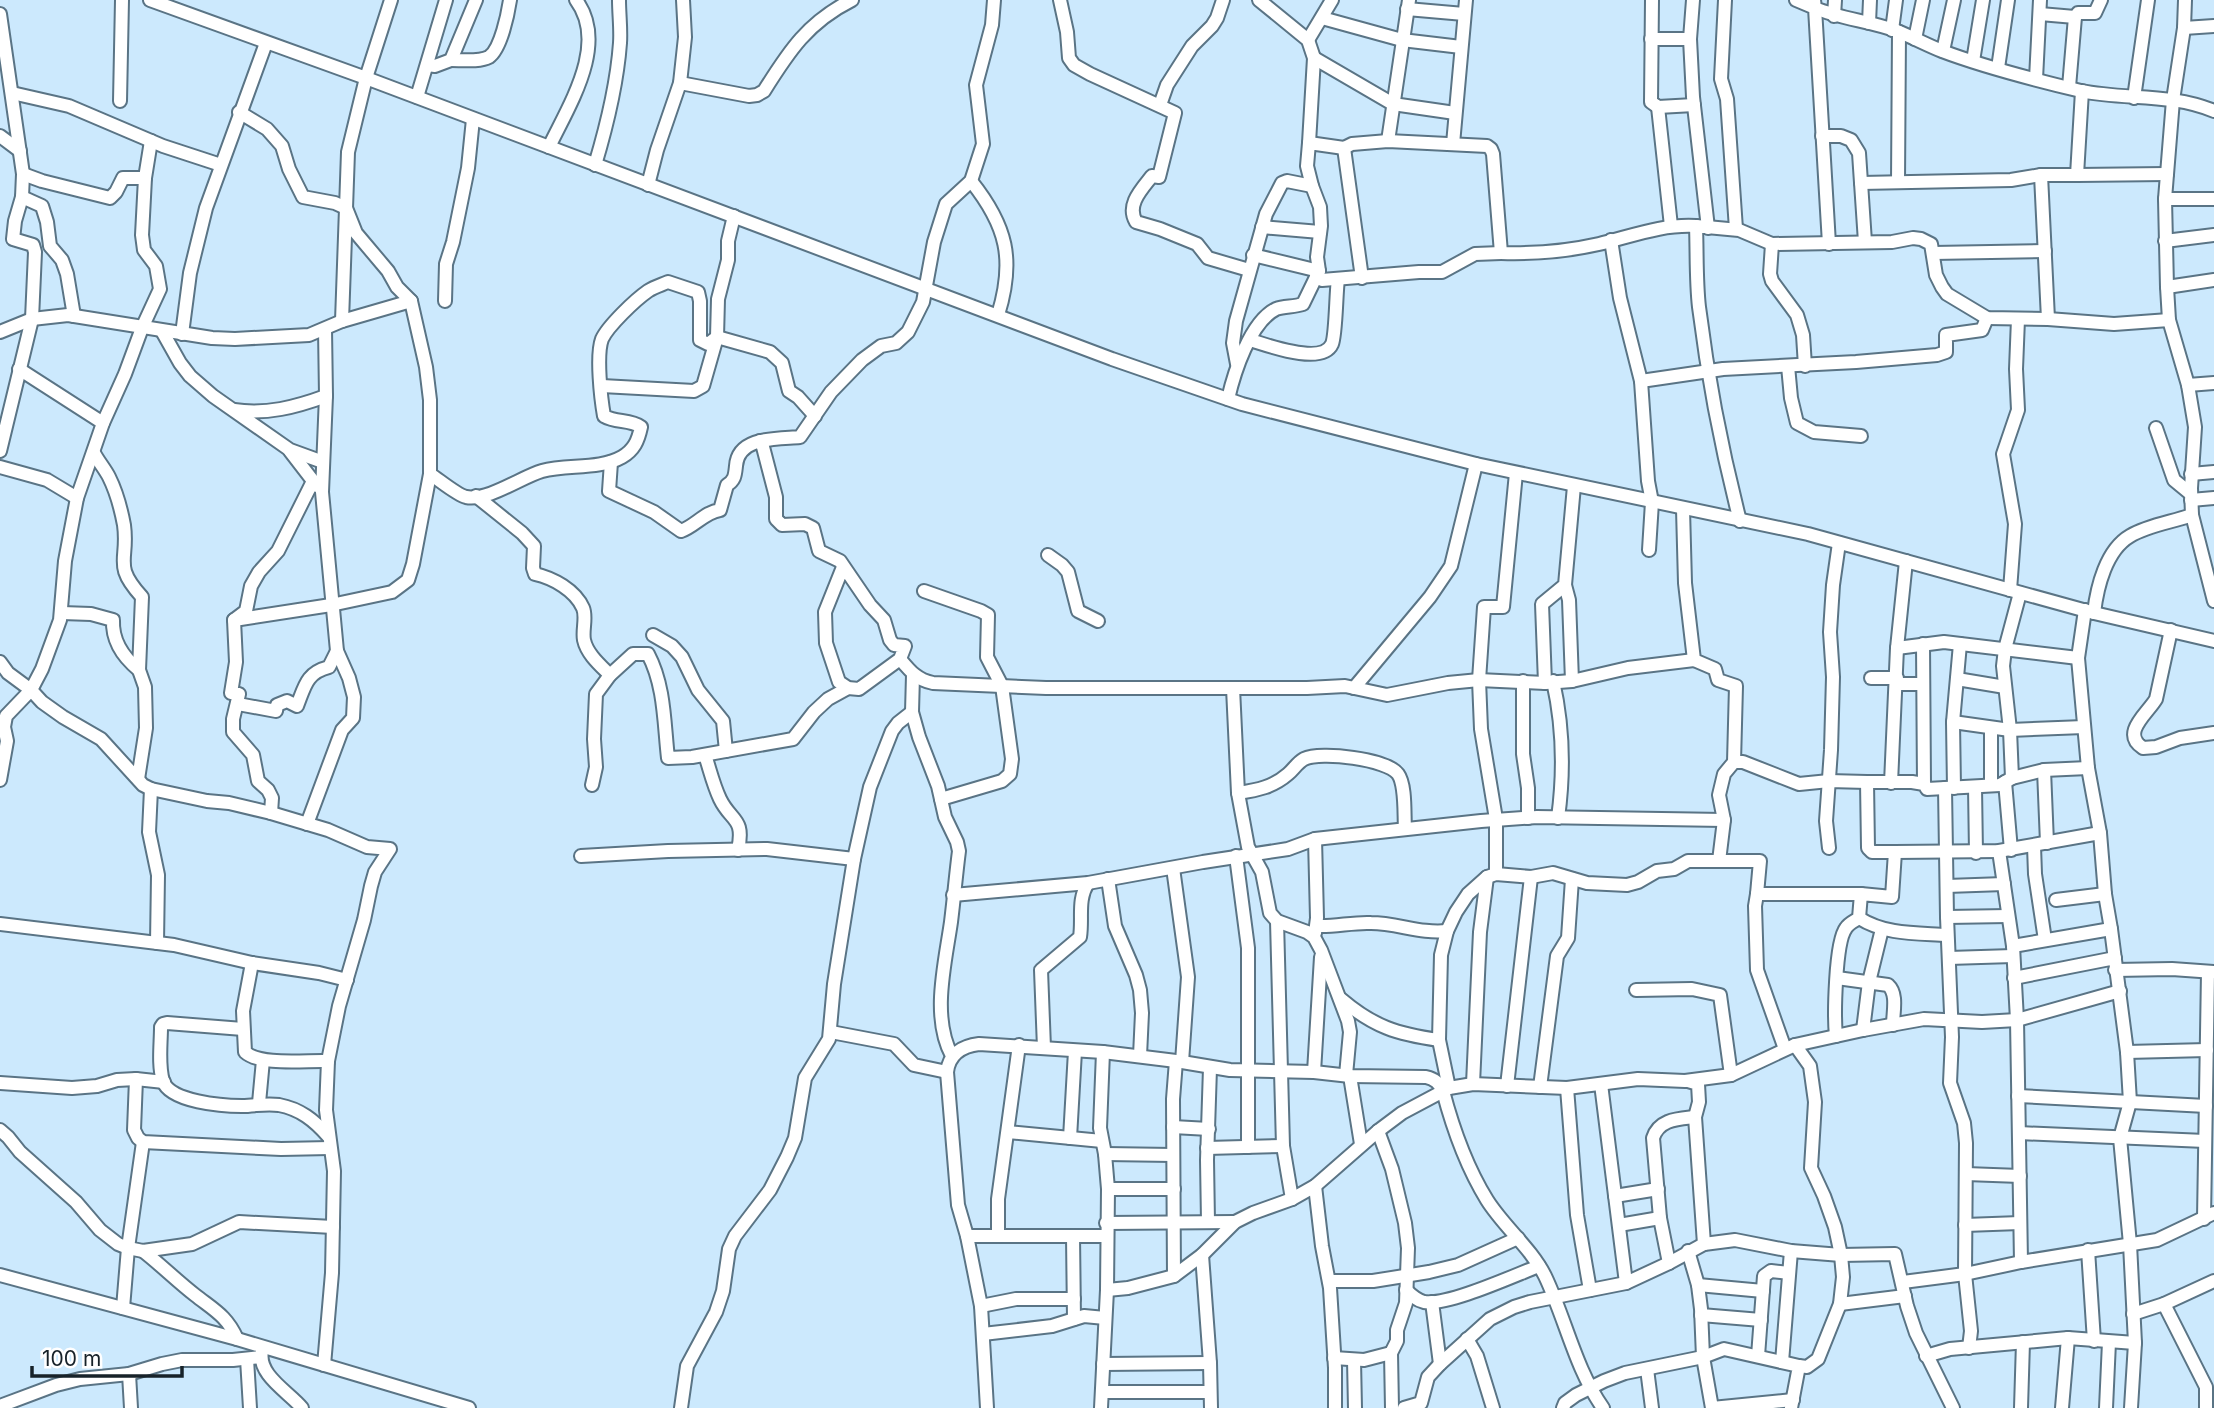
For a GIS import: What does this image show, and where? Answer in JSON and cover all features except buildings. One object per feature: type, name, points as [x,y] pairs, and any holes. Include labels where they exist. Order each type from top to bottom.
[{"type":"street","points":[[120,101],[121,0]]},
{"type":"street","points":[[150,0],[417,97],[1112,359],[1228,399],[1312,424],[1476,464],[1839,543],[2015,592],[2214,641]]},
{"type":"street","points":[[342,320],[348,152],[366,78],[391,0]]},
{"type":"street","points":[[417,97],[446,0]]},
{"type":"street","points":[[451,60],[475,0]]},
{"type":"street","points":[[427,65],[435,66],[451,60],[488,58],[494,52],[506,21],[510,0]]},
{"type":"street","points":[[549,147],[580,79],[587,56],[590,36],[582,8],[576,0]]},
{"type":"street","points":[[595,166],[608,120],[615,79],[620,41],[619,0]]},
{"type":"street","points":[[648,185],[680,83],[685,37],[682,0]]},
{"type":"street","points":[[680,83],[757,95],[764,91],[788,52],[804,33],[830,12],[851,0]]},
{"type":"street","points":[[611,462],[609,491],[654,512],[681,531],[691,528],[712,511],[720,510],[727,485],[732,482],[736,472],[738,455],[747,446],[760,441],[800,437],[831,392],[862,360],[881,346],[896,343],[908,332],[927,289],[934,242],[946,204],[971,181],[983,144],[976,86],[992,24],[994,0]]},
{"type":"street","points":[[1060,0],[1069,58],[1074,65],[1175,113],[1159,177],[1152,176],[1133,205],[1132,215],[1136,222],[1196,244],[1208,258],[1250,270]]},
{"type":"street","points":[[1160,105],[1167,85],[1192,46],[1212,26],[1223,0]]},
{"type":"street","points":[[1228,399],[1237,364],[1262,321],[1273,311],[1303,304],[1317,274],[1320,207],[1307,166],[1314,58],[1308,40],[1259,0]]},
{"type":"street","points":[[1308,40],[1332,0]]},
{"type":"street","points":[[1453,144],[1466,0]]},
{"type":"street","points":[[1652,0],[1651,102],[1658,107],[1694,105]]},
{"type":"street","points":[[1693,0],[1689,39],[1702,227],[1699,305],[1730,484],[1740,520]]},
{"type":"street","points":[[1725,0],[1721,79],[1728,110],[1736,229]]},
{"type":"street","points":[[1796,0],[1814,4],[1834,16],[1896,31],[1943,51],[2036,79],[2075,89],[2134,98],[2173,100],[2214,111]]},
{"type":"street","points":[[1834,16],[1835,0]]},
{"type":"street","points":[[1869,23],[1870,0]]},
{"type":"street","points":[[1896,0],[1898,182]]},
{"type":"street","points":[[1915,39],[1923,0]]},
{"type":"street","points":[[1943,51],[1954,0]]},
{"type":"street","points":[[1973,61],[1983,0]]},
{"type":"street","points":[[1997,68],[2008,0]]},
{"type":"street","points":[[2036,79],[2040,0]]},
{"type":"street","points":[[2040,14],[2075,17],[2078,13],[2095,13],[2101,0]]},
{"type":"street","points":[[2134,98],[2148,0]]},
{"type":"street","points":[[2185,0],[2165,199],[2167,287],[2169,320],[2188,385],[2195,427],[2192,515],[2214,601]]},
{"type":"street","points":[[1388,141],[1408,4],[1464,14]]},
{"type":"street","points":[[1814,4],[1829,244]]},
{"type":"street","points":[[0,14],[23,174],[22,197],[13,239],[33,245],[35,253],[32,319],[0,451]]},
{"type":"street","points":[[2075,17],[2077,174]]},
{"type":"street","points":[[1322,18],[1402,40],[1461,47]]},
{"type":"street","points":[[2183,28],[2214,26]]},
{"type":"street","points":[[1651,39],[1689,39]]},
{"type":"street","points":[[182,334],[194,252],[206,208],[266,43]]},
{"type":"street","points":[[1314,58],[1393,104],[1455,113]]},
{"type":"street","points":[[12,93],[69,106],[152,141],[221,165]]},
{"type":"street","points":[[1658,107],[1671,226]]},
{"type":"street","points":[[233,620],[331,605],[392,592],[408,580],[430,474],[430,400],[426,367],[411,301],[356,233],[346,208],[335,203],[303,197],[289,169],[282,146],[267,129],[239,112]]},
{"type":"street","points":[[446,301],[446,264],[466,179],[473,119]]},
{"type":"street","points":[[0,136],[20,151]]},
{"type":"street","points":[[1822,136],[1841,136],[1856,145],[1859,153],[1865,242]]},
{"type":"street","points":[[0,780],[7,741],[4,727],[6,716],[31,690],[42,669],[62,613],[65,561],[77,498],[103,423],[160,289],[156,266],[144,250],[142,220],[145,178],[152,141]]},
{"type":"street","points":[[1310,143],[1344,148],[1352,144],[1388,141],[1487,146],[1491,149],[1501,253]]},
{"type":"street","points":[[1344,148],[1362,278]]},
{"type":"street","points":[[1861,183],[2011,180],[2041,175],[2106,173],[2167,174]]},
{"type":"street","points":[[23,174],[62,187],[110,198],[123,178],[145,178]]},
{"type":"street","points":[[2041,175],[2048,320]]},
{"type":"street","points":[[971,181],[984,197],[1005,239],[1007,279],[998,315]]},
{"type":"street","points":[[1237,364],[1233,343],[1265,214],[1282,183],[1287,181],[1312,186]]},
{"type":"street","points":[[22,197],[42,206],[50,246],[62,260],[67,274],[74,316]]},
{"type":"street","points":[[2165,199],[2214,199]]},
{"type":"street","points":[[602,386],[694,391],[700,389],[706,379],[716,337],[718,299],[728,260],[728,241],[734,216]]},
{"type":"street","points":[[1253,255],[1317,274],[1322,280],[1442,272],[1475,254],[1542,251],[1598,244],[1637,232],[1671,226],[1736,229],[1772,244],[1921,239],[1931,244],[1936,275],[1947,294],[1987,318],[2114,324],[2169,320]]},
{"type":"street","points":[[1262,227],[1320,232]]},
{"type":"street","points":[[2165,241],[2214,235]]},
{"type":"street","points":[[1611,240],[1620,298],[1641,380],[1652,502],[1649,550]]},
{"type":"street","points":[[1772,244],[1770,274],[1772,281],[1797,316],[1803,335],[1805,366]]},
{"type":"street","points":[[1933,253],[2045,251]]},
{"type":"street","points":[[1250,340],[1311,355],[1323,353],[1332,344],[1338,279]]},
{"type":"street","points":[[2167,287],[2214,280]]},
{"type":"street","points":[[430,474],[465,497],[476,496],[506,488],[541,471],[611,462],[634,448],[642,427],[604,416],[598,372],[602,340],[612,326],[648,291],[668,282],[698,292],[700,340],[708,344],[716,337]]},
{"type":"street","points":[[0,331],[32,319],[55,315],[235,339],[298,336],[325,329],[342,320],[411,301]]},
{"type":"street","points":[[1641,380],[1709,370],[1889,360],[1946,352],[1946,335],[1982,330],[1987,318]]},
{"type":"street","points":[[2018,319],[2018,410],[2004,454],[2015,524],[2015,592],[2003,666],[2010,730],[2004,884],[2013,951],[2017,1020],[2021,1262]]},
{"type":"street","points":[[307,824],[342,730],[353,718],[354,697],[337,651],[322,492],[326,396],[325,329]]},
{"type":"street","points":[[162,331],[190,376],[229,409],[290,450],[323,462]]},
{"type":"street","points":[[716,337],[770,352],[782,363],[789,391],[798,397],[814,416]]},
{"type":"street","points":[[1788,366],[1797,424],[1814,432],[1861,436]]},
{"type":"street","points":[[19,369],[103,423]]},
{"type":"street","points":[[2188,385],[2214,383]]},
{"type":"street","points":[[229,409],[263,412],[326,396]]},
{"type":"street","points":[[2156,428],[2174,480],[2191,497],[2214,498]]},
{"type":"street","points":[[760,441],[776,497],[776,519],[782,525],[805,524],[813,528],[819,551],[840,561],[870,605],[884,620],[890,640],[894,645],[905,646],[900,659],[859,689],[848,688],[839,682],[826,643],[824,622],[828,602],[844,567]]},
{"type":"street","points":[[290,450],[322,492]]},
{"type":"street","points":[[93,453],[108,475],[124,526],[123,568],[131,585],[142,597],[139,670],[145,687],[146,728],[138,779]]},
{"type":"street","points":[[1354,688],[1430,597],[1451,566],[1476,464]]},
{"type":"street","points":[[0,467],[47,480],[77,498]]},
{"type":"street","points":[[2192,474],[2214,472]]},
{"type":"street","points":[[1473,1084],[1480,932],[1491,875],[1496,819],[1481,729],[1479,680],[1484,607],[1503,607],[1516,473]]},
{"type":"street","points":[[233,620],[246,611],[251,586],[259,572],[278,551],[313,481]]},
{"type":"street","points":[[1572,681],[1569,600],[1565,585],[1574,486]]},
{"type":"street","points":[[476,496],[523,533],[534,546],[535,574],[566,587],[584,608],[584,641],[590,654],[610,675]]},
{"type":"street","points":[[1683,509],[1685,583],[1694,660]]},
{"type":"street","points":[[2131,1408],[2135,1343],[2130,1244],[2119,1138],[2130,1102],[2127,1052],[2105,894],[2100,833],[2088,768],[2078,659],[2089,611],[2109,560],[2118,546],[2130,536],[2192,515]]},
{"type":"street","points":[[1829,848],[1826,821],[1833,677],[1830,632],[1839,543]]},
{"type":"street","points":[[1048,555],[1068,572],[1078,611],[1098,621]]},
{"type":"street","points":[[1891,783],[1897,648],[1906,561]]},
{"type":"street","points":[[1558,818],[1561,797],[1559,708],[1549,682],[1542,604],[1565,585]]},
{"type":"street","points":[[924,591],[988,615],[987,657],[1002,686],[1012,759],[1010,774],[1002,781],[941,799]]},
{"type":"street","points":[[62,613],[91,614],[113,620],[113,630],[124,658],[139,670]]},
{"type":"street","points":[[233,620],[236,662],[231,693],[239,694],[233,732],[253,755],[258,781],[272,798],[271,813]]},
{"type":"street","points":[[2171,631],[2157,699],[2137,723],[2135,740],[2143,748],[2214,733]]},
{"type":"street","points":[[653,635],[672,646],[682,657],[698,690],[723,721],[726,751]]},
{"type":"street","points":[[1897,648],[1944,642],[2078,659]]},
{"type":"street","points":[[1923,644],[1924,784],[1927,789],[2000,785],[2044,770],[2088,768]]},
{"type":"street","points":[[1960,644],[1945,853],[1951,1020],[1950,1083],[1964,1123],[1965,1274],[1971,1331],[1969,1348]]},
{"type":"street","points":[[238,704],[276,711],[277,705],[287,701],[297,706],[309,677],[318,670],[329,667],[337,651]]},
{"type":"street","points":[[592,785],[596,767],[596,694],[610,675],[633,654],[648,654],[655,667],[660,687],[668,758],[705,755],[793,739],[828,699],[848,688]]},
{"type":"street","points":[[900,659],[921,681],[933,683],[1046,688],[1345,686],[1387,695],[1479,680],[1572,681],[1628,668],[1694,660],[1715,669],[1718,680],[1736,686],[1734,762],[1724,774],[1719,795],[1724,820],[1719,861]]},
{"type":"street","points":[[0,662],[8,673],[42,702],[101,739],[138,779],[151,789],[271,813],[328,830],[367,847],[390,849],[375,872],[339,1006],[328,1061],[326,1110],[334,1171],[332,1273],[324,1365]]},
{"type":"street","points":[[913,675],[912,712],[945,817],[958,846],[942,997],[942,1022],[946,1045],[952,1056]]},
{"type":"street","points":[[1871,678],[1923,684]]},
{"type":"street","points":[[1957,679],[2005,687]]},
{"type":"street","points":[[1523,681],[1523,754],[1528,788],[1528,818]]},
{"type":"street","points":[[1233,688],[1238,793],[1250,854],[1262,872],[1270,913],[1277,921],[1307,932],[1372,923],[1425,931],[1447,931]]},
{"type":"street","points":[[681,1408],[687,1366],[716,1312],[723,1291],[729,1249],[735,1236],[770,1190],[795,1138],[805,1078],[825,1048],[831,1032],[834,984],[854,859],[870,787],[892,731],[912,712]]},
{"type":"street","points":[[1953,722],[2010,730],[2084,727]]},
{"type":"street","points":[[1991,728],[1991,785]]},
{"type":"street","points":[[705,755],[722,804],[735,818],[741,835],[738,850]]},
{"type":"street","points":[[1238,793],[1264,789],[1306,758],[1316,756],[1344,757],[1384,764],[1396,772],[1402,782],[1405,828]]},
{"type":"street","points":[[1734,762],[1743,762],[1799,784],[1829,781],[1924,784]]},
{"type":"street","points":[[2044,770],[2040,845],[2035,874],[2045,940]]},
{"type":"street","points":[[1867,782],[1868,848],[1872,852],[2005,851],[2100,833]]},
{"type":"street","points":[[1975,787],[1976,853]]},
{"type":"street","points":[[151,789],[149,832],[158,875],[157,943]]},
{"type":"street","points":[[953,895],[1088,883],[1288,849],[1315,839],[1496,819],[1724,820]]},
{"type":"street","points":[[1315,839],[1315,932],[1350,1032],[1348,1076],[1361,1144]]},
{"type":"street","points":[[581,856],[668,851],[780,850],[854,859]]},
{"type":"street","points":[[1757,894],[1861,894],[1892,897],[1895,852]]},
{"type":"street","points":[[1236,856],[1248,948],[1248,1147]]},
{"type":"street","points":[[1563,1408],[1565,1402],[1590,1389],[1604,1381],[1703,1357],[1724,1349],[1807,1367],[1818,1359],[1840,1304],[1843,1276],[1841,1255],[1824,1196],[1811,1168],[1815,1102],[1810,1066],[1790,1047],[1758,970],[1755,906],[1760,861],[1688,861],[1674,869],[1657,871],[1627,886],[1587,883],[1553,873],[1531,877],[1491,875],[1468,894],[1447,931],[1439,970],[1439,1040],[1457,1139],[1488,1202],[1539,1266],[1590,1389],[1603,1408]]},
{"type":"street","points":[[1173,868],[1188,977],[1173,1127],[1174,1276]]},
{"type":"street","points":[[1507,1086],[1531,877]]},
{"type":"street","points":[[1108,879],[1115,926],[1140,990],[1140,1056]]},
{"type":"street","points":[[1540,1087],[1557,956],[1568,937],[1572,879]]},
{"type":"street","points":[[1044,1048],[1041,970],[1080,937],[1080,905],[1088,883]]},
{"type":"street","points":[[1947,886],[2004,884]]},
{"type":"street","points":[[1836,1036],[1838,953],[1844,929],[1859,918],[1861,894]]},
{"type":"street","points":[[2056,900],[2105,894]]},
{"type":"street","points":[[1947,917],[2008,916]]},
{"type":"street","points":[[1859,918],[1889,931],[1947,935]]},
{"type":"street","points":[[1277,921],[1283,1146],[1292,1199]]},
{"type":"street","points":[[0,924],[157,943],[252,963],[319,972],[347,980]]},
{"type":"street","points":[[1863,1030],[1869,982],[1882,929]]},
{"type":"street","points":[[1949,958],[2013,951],[2045,940],[2111,929]]},
{"type":"street","points":[[1314,1072],[1321,950]]},
{"type":"street","points":[[252,963],[243,1011],[245,1052],[263,1060],[328,1061]]},
{"type":"street","points":[[1903,1282],[1965,1274],[2088,1250],[2157,1240],[2209,1216],[2211,972],[2115,964],[2014,978]]},
{"type":"street","points":[[1838,978],[1892,987],[1893,1025]]},
{"type":"street","points":[[1636,990],[1692,989],[1720,995],[1731,1075]]},
{"type":"street","points":[[1107,1290],[1128,1288],[1174,1276],[1202,1255],[1235,1222],[1292,1199],[1315,1186],[1361,1144],[1402,1113],[1446,1089],[1473,1084],[1567,1088],[1638,1079],[1685,1081],[1731,1075],[1790,1047],[1863,1030],[1924,1019],[1982,1022],[2017,1020],[2120,992]]},
{"type":"street","points":[[1338,997],[1378,1025],[1405,1034],[1439,1040]]},
{"type":"street","points":[[243,1029],[163,1024],[161,1045],[164,1082],[168,1089],[178,1096],[241,1106],[259,1103],[279,1105],[303,1114],[318,1125],[329,1142]]},
{"type":"street","points":[[831,1032],[894,1044],[914,1066],[947,1072]]},
{"type":"street","points":[[2127,1052],[2209,1042]]},
{"type":"street","points":[[987,1408],[981,1306],[958,1205],[947,1072],[947,1064],[952,1056],[969,1045],[1019,1045],[1140,1056],[1210,1068],[1248,1071],[1426,1077],[1434,1079],[1446,1089]]},
{"type":"street","points":[[998,1236],[998,1199],[1019,1045]]},
{"type":"street","points":[[1070,1138],[1075,1051]]},
{"type":"street","points":[[1101,1408],[1107,1290],[1108,1189],[1100,1128],[1103,1052]]},
{"type":"street","points":[[259,1103],[263,1060]]},
{"type":"street","points":[[1208,1222],[1210,1068]]},
{"type":"street","points":[[136,1079],[134,1130],[143,1142],[281,1149],[329,1142]]},
{"type":"street","points":[[0,1083],[72,1088],[97,1086],[117,1080],[164,1082]]},
{"type":"street","points":[[1685,1081],[1698,1084],[1699,1102],[1695,1117],[1704,1244]]},
{"type":"street","points":[[1601,1084],[1626,1283]]},
{"type":"street","points":[[1567,1088],[1577,1215],[1590,1290]]},
{"type":"street","points":[[2018,1096],[2130,1102],[2209,1111]]},
{"type":"street","points":[[1669,1263],[1660,1218],[1653,1138],[1655,1130],[1661,1124],[1695,1117]]},
{"type":"street","points":[[1173,1127],[1209,1129]]},
{"type":"street","points":[[0,1130],[20,1152],[76,1202],[100,1230],[128,1248],[143,1251],[192,1244],[239,1222],[333,1227]]},
{"type":"street","points":[[1378,1131],[1389,1158],[1405,1223],[1408,1248],[1406,1303],[1397,1330],[1397,1341],[1391,1353],[1392,1408]]},
{"type":"street","points":[[1008,1132],[1070,1138],[1104,1147],[1173,1155]]},
{"type":"street","points":[[2019,1133],[2119,1138],[2208,1148]]},
{"type":"street","points":[[123,1308],[128,1248],[143,1142]]},
{"type":"street","points":[[1208,1148],[1283,1146]]},
{"type":"street","points":[[1965,1174],[2020,1176]]},
{"type":"street","points":[[1315,1186],[1329,1281],[1335,1358],[1335,1408]]},
{"type":"street","points":[[1108,1189],[1174,1189]]},
{"type":"street","points":[[1615,1196],[1658,1189]]},
{"type":"street","points":[[1619,1225],[1660,1218]]},
{"type":"street","points":[[967,1236],[1073,1236],[1174,1223],[1235,1222]]},
{"type":"street","points":[[1965,1225],[2020,1223]]},
{"type":"street","points":[[1073,1236],[1074,1319]]},
{"type":"street","points":[[1329,1281],[1366,1282],[1429,1272],[1458,1265],[1518,1238]]},
{"type":"street","points":[[1404,1408],[1421,1403],[1428,1377],[1490,1319],[1514,1307],[1626,1283],[1704,1244],[1735,1240],[1791,1251],[1841,1255],[1895,1254],[1916,1333],[1952,1408]]},
{"type":"street","points":[[2088,1250],[2094,1341]]},
{"type":"street","points":[[143,1251],[219,1312],[231,1324],[237,1339]]},
{"type":"street","points":[[1688,1251],[1698,1285],[1703,1357],[1712,1408],[1792,1404],[1799,1366]]},
{"type":"street","points":[[1782,1362],[1791,1251]]},
{"type":"street","points":[[1202,1255],[1211,1408]]},
{"type":"street","points":[[1406,1290],[1420,1301],[1432,1302],[1461,1296],[1539,1266]]},
{"type":"street","points":[[1758,1356],[1764,1276],[1771,1271],[1789,1273]]},
{"type":"street","points":[[0,1275],[237,1339],[262,1352],[324,1365],[469,1408]]},
{"type":"street","points":[[2133,1314],[2214,1282]]},
{"type":"street","points":[[1698,1285],[1763,1291]]},
{"type":"street","points":[[1840,1304],[1905,1296]]},
{"type":"street","points":[[981,1306],[1016,1300],[1074,1299]]},
{"type":"street","points":[[1432,1302],[1440,1364]]},
{"type":"street","points":[[1762,1304],[1786,1307]]},
{"type":"street","points":[[2164,1304],[2208,1378],[2206,1408]]},
{"type":"street","points":[[1702,1315],[1761,1320]]},
{"type":"street","points":[[983,1334],[1052,1326],[1084,1316],[1105,1318]]},
{"type":"street","points":[[1926,1356],[1950,1349],[2068,1338],[2135,1343]]},
{"type":"street","points":[[2062,1408],[2068,1338]]},
{"type":"street","points":[[1467,1339],[1477,1356],[1493,1408]]},
{"type":"street","points":[[2021,1408],[2023,1342]]},
{"type":"street","points":[[2106,1408],[2109,1342]]},
{"type":"street","points":[[0,1406],[70,1381],[129,1374],[182,1360],[247,1359],[262,1352]]},
{"type":"street","points":[[262,1352],[267,1375],[302,1408]]},
{"type":"street","points":[[1335,1358],[1373,1359],[1391,1353]]},
{"type":"street","points":[[247,1359],[250,1408]]},
{"type":"street","points":[[1354,1360],[1354,1408]]},
{"type":"street","points":[[1103,1364],[1210,1363]]},
{"type":"street","points":[[1647,1369],[1653,1408]]},
{"type":"street","points":[[129,1374],[131,1408]]},
{"type":"street","points":[[1102,1392],[1210,1392]]}]
